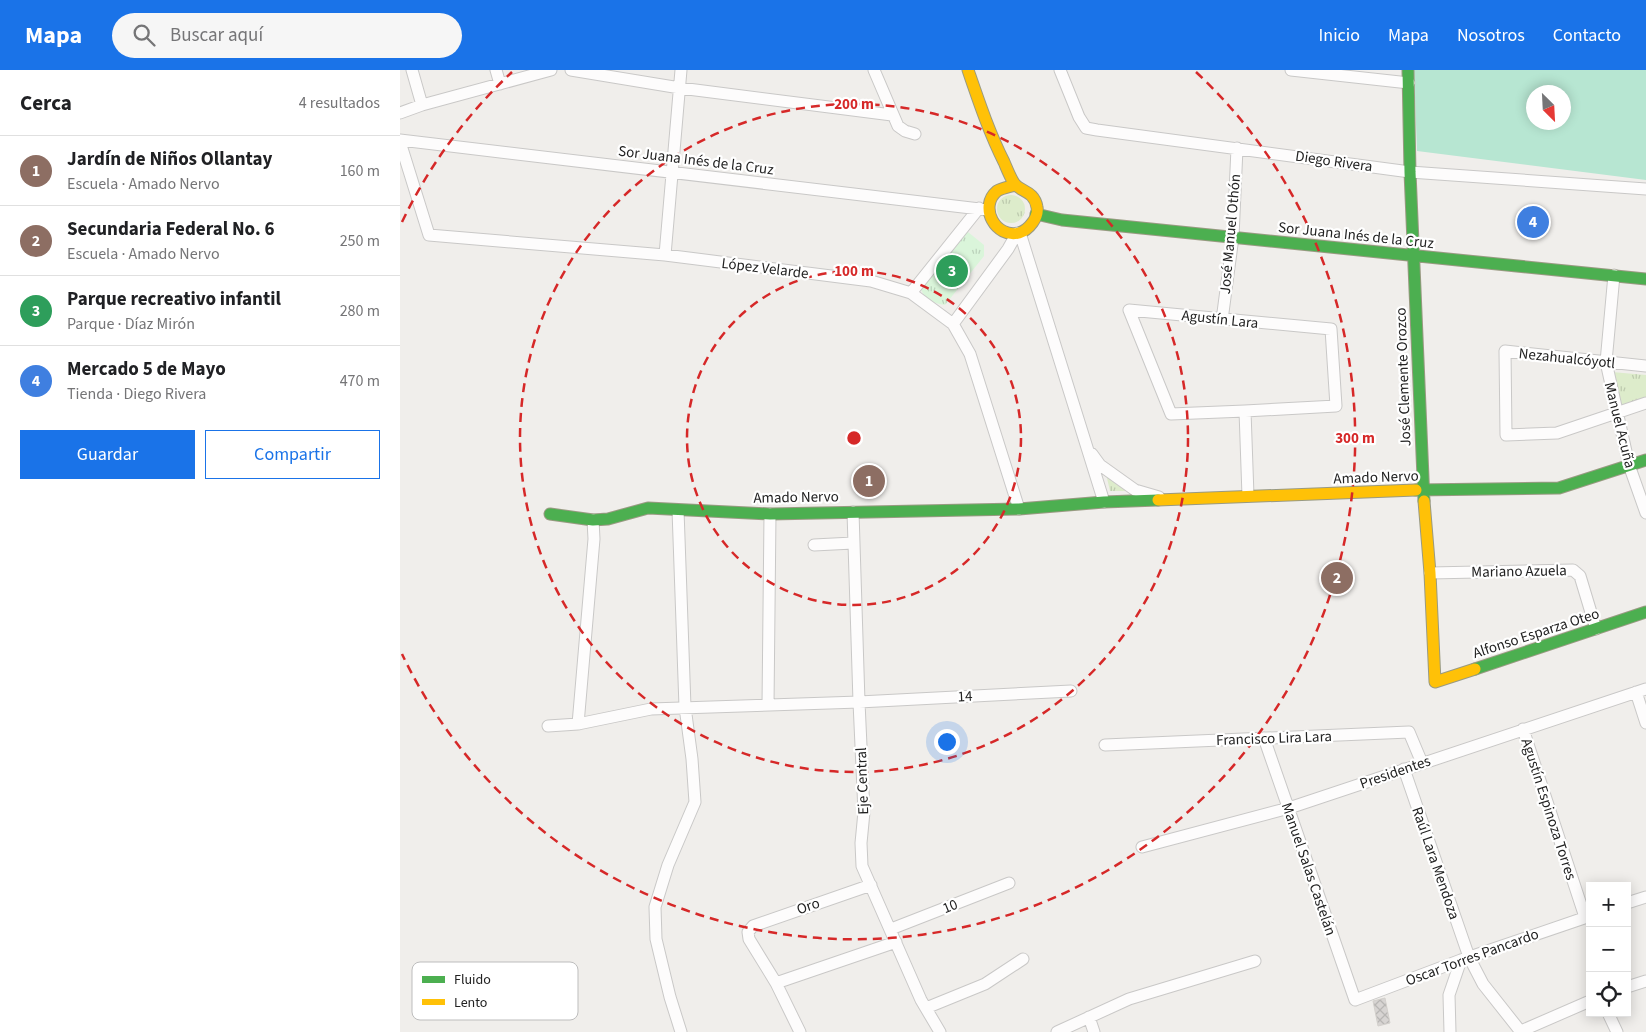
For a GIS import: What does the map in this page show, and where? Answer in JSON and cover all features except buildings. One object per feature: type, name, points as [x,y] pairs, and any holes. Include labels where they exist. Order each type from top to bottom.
[{"type":"street","points":[[412,70],[422,105]]},
{"type":"street","points":[[496,70],[500,84]]},
{"type":"street","points":[[400,113],[422,105],[551,70]]},
{"type":"street","points":[[571,70],[680,88],[892,115]]},
{"type":"street","points":[[665,256],[681,70]]},
{"type":"street","points":[[874,70],[898,126],[905,132],[915,134]]},
{"type":"street","points":[[968,70],[990,134],[1015,186]]},
{"type":"street","name":"Diego Rivera","points":[[1060,70],[1079,117],[1086,128],[1410,172],[1646,189]]},
{"type":"street","points":[[1291,70],[1409,83]]},
{"type":"street","name":"José Clemente Orozco","points":[[1408,70],[1410,172],[1423,490],[1430,573],[1435,682]]},
{"type":"street","name":"Sor Juana Inés de la Cruz","points":[[400,141],[983,209]]},
{"type":"street","name":"López Velarde","points":[[400,141],[429,235],[665,256],[871,281],[911,292],[953,324],[970,354],[1019,509]]},
{"type":"street","name":"José Manuel Othón","points":[[1222,320],[1233,237],[1237,148]]},
{"type":"street","points":[[911,292],[996,192],[1005,186],[1025,189],[1032,195],[1036,204],[1036,214],[1034,222],[1028,228],[1018,233],[1010,234],[1000,230],[992,223],[983,209]]},
{"type":"street","name":"Sor Juana Inés de la Cruz","points":[[1036,214],[1062,220],[1646,279]]},
{"type":"street","points":[[953,324],[1018,233]]},
{"type":"street","points":[[1018,233],[1104,502]]},
{"type":"street","name":"Manuel Acuña","points":[[1614,276],[1606,362],[1629,465],[1646,513]]},
{"type":"street","name":"Agustín Lara","points":[[1129,310],[1222,320],[1331,329],[1336,406],[1245,412],[1171,414],[1129,310]]},
{"type":"street","name":"Nezahualcóyotl","points":[[1616,413],[1557,434],[1506,435],[1505,351],[1646,366]]},
{"type":"street","points":[[1616,413],[1646,403]]},
{"type":"street","points":[[1245,412],[1248,496]]},
{"type":"street","points":[[1086,447],[1100,465],[1135,490],[1170,500]]},
{"type":"street","name":"Amado Nervo","points":[[550,514],[593,520],[608,519],[648,508],[770,514],[1019,509],[1104,502],[1248,496],[1559,488],[1646,460]]},
{"type":"street","points":[[678,510],[685,707],[692,759],[695,802],[668,866],[655,908],[656,939],[670,997],[681,1032]]},
{"type":"street","name":"Eje Central","points":[[853,512],[864,812],[861,843],[862,866],[921,1000],[940,1032]]},
{"type":"street","points":[[768,705],[770,514]]},
{"type":"street","points":[[578,724],[594,539],[593,520]]},
{"type":"street","points":[[814,545],[853,543]]},
{"type":"street","name":"Mariano Azuela","points":[[1430,573],[1573,570],[1580,576],[1596,629]]},
{"type":"street","name":"Alfonso Esparza Oteo","points":[[1435,682],[1646,612]]},
{"type":"street","name":"14","points":[[548,726],[578,724],[650,709],[859,702],[1071,691]]},
{"type":"street","points":[[1641,691],[1646,723]]},
{"type":"street","name":"Presidentes","points":[[1142,847],[1288,808],[1641,691]]},
{"type":"street","name":"Agustín Espinoza Torres","points":[[1523,729],[1586,911]]},
{"type":"street","name":"Francisco Lira Lara","points":[[1105,745],[1409,732],[1422,763]]},
{"type":"street","name":"Manuel Salas Castelán","points":[[1264,738],[1355,1000]]},
{"type":"street","name":"Raúl Lara Mendoza","points":[[1404,769],[1465,959]]},
{"type":"street","name":"10","points":[[891,929],[1009,883]]},
{"type":"street","name":"Oro","points":[[776,983],[749,939],[748,932],[754,926],[871,885]]},
{"type":"street","points":[[1631,902],[1646,896]]},
{"type":"street","name":"Oscar Torres Pancardo","points":[[1355,1000],[1465,959],[1586,918]]},
{"type":"street","points":[[800,1032],[776,983],[896,942]]},
{"type":"street","points":[[926,1008],[985,984],[1023,959]]},
{"type":"street","points":[[1465,959],[1521,1032],[1586,1003]]},
{"type":"street","points":[[1450,1032],[1449,995],[1465,959]]},
{"type":"street","points":[[1057,1032],[1129,999],[1255,961]]},
{"type":"street","points":[[1631,986],[1646,981]]},
{"type":"street","points":[[1610,1017],[1617,1032]]},
{"type":"street","points":[[1089,1018],[1094,1032]]},
{"type":"green space","points":[[1414,70],[1646,70],[1646,180],[1417,151]]},
{"type":"green space","points":[[1011,195],[1021,199],[1025,209],[1021,219],[1011,223],[1001,219],[997,209],[1001,199]]},
{"type":"green space","points":[[968,232],[984,245],[984,256],[945,305],[932,302],[923,294],[920,286],[960,235]]},
{"type":"green space","points":[[1612,372],[1646,375],[1646,397],[1621,406]]},
{"type":"green space","points":[[1106,474],[1129,491],[1110,491]]},
{"type":"traffic: fast","points":[[1408,70],[1410,172],[1424,501]]},
{"type":"traffic: fast","points":[[1036,214],[1062,220],[1646,279]]},
{"type":"traffic: fast","points":[[1416,490],[1559,488],[1646,460]]},
{"type":"traffic: fast","points":[[550,514],[593,520],[608,519],[648,508],[770,514],[1019,509],[1158,500]]},
{"type":"traffic: fast","points":[[1475,669],[1646,612]]},
{"type":"traffic: slow","points":[[968,70],[989,128],[1011,178],[1017,186],[1033,197],[1037,207],[1035,219],[1030,226],[1019,233],[1011,234],[997,227],[992,220],[989,205],[997,191],[1015,185]]},
{"type":"traffic: slow","points":[[1158,500],[1416,490]]},
{"type":"traffic: slow","points":[[1424,501],[1430,573],[1435,682],[1475,669]]},
{"type":"place","name":"Mercado 5 de Mayo","points":[[1533,222]]},
{"type":"place","name":"Parque recreativo infantil","points":[[952,271]]},
{"type":"place","name":"Jardín de Niños Ollantay","points":[[869,481]]},
{"type":"place","name":"Secundaria Federal No. 6","points":[[1337,578]]}]
